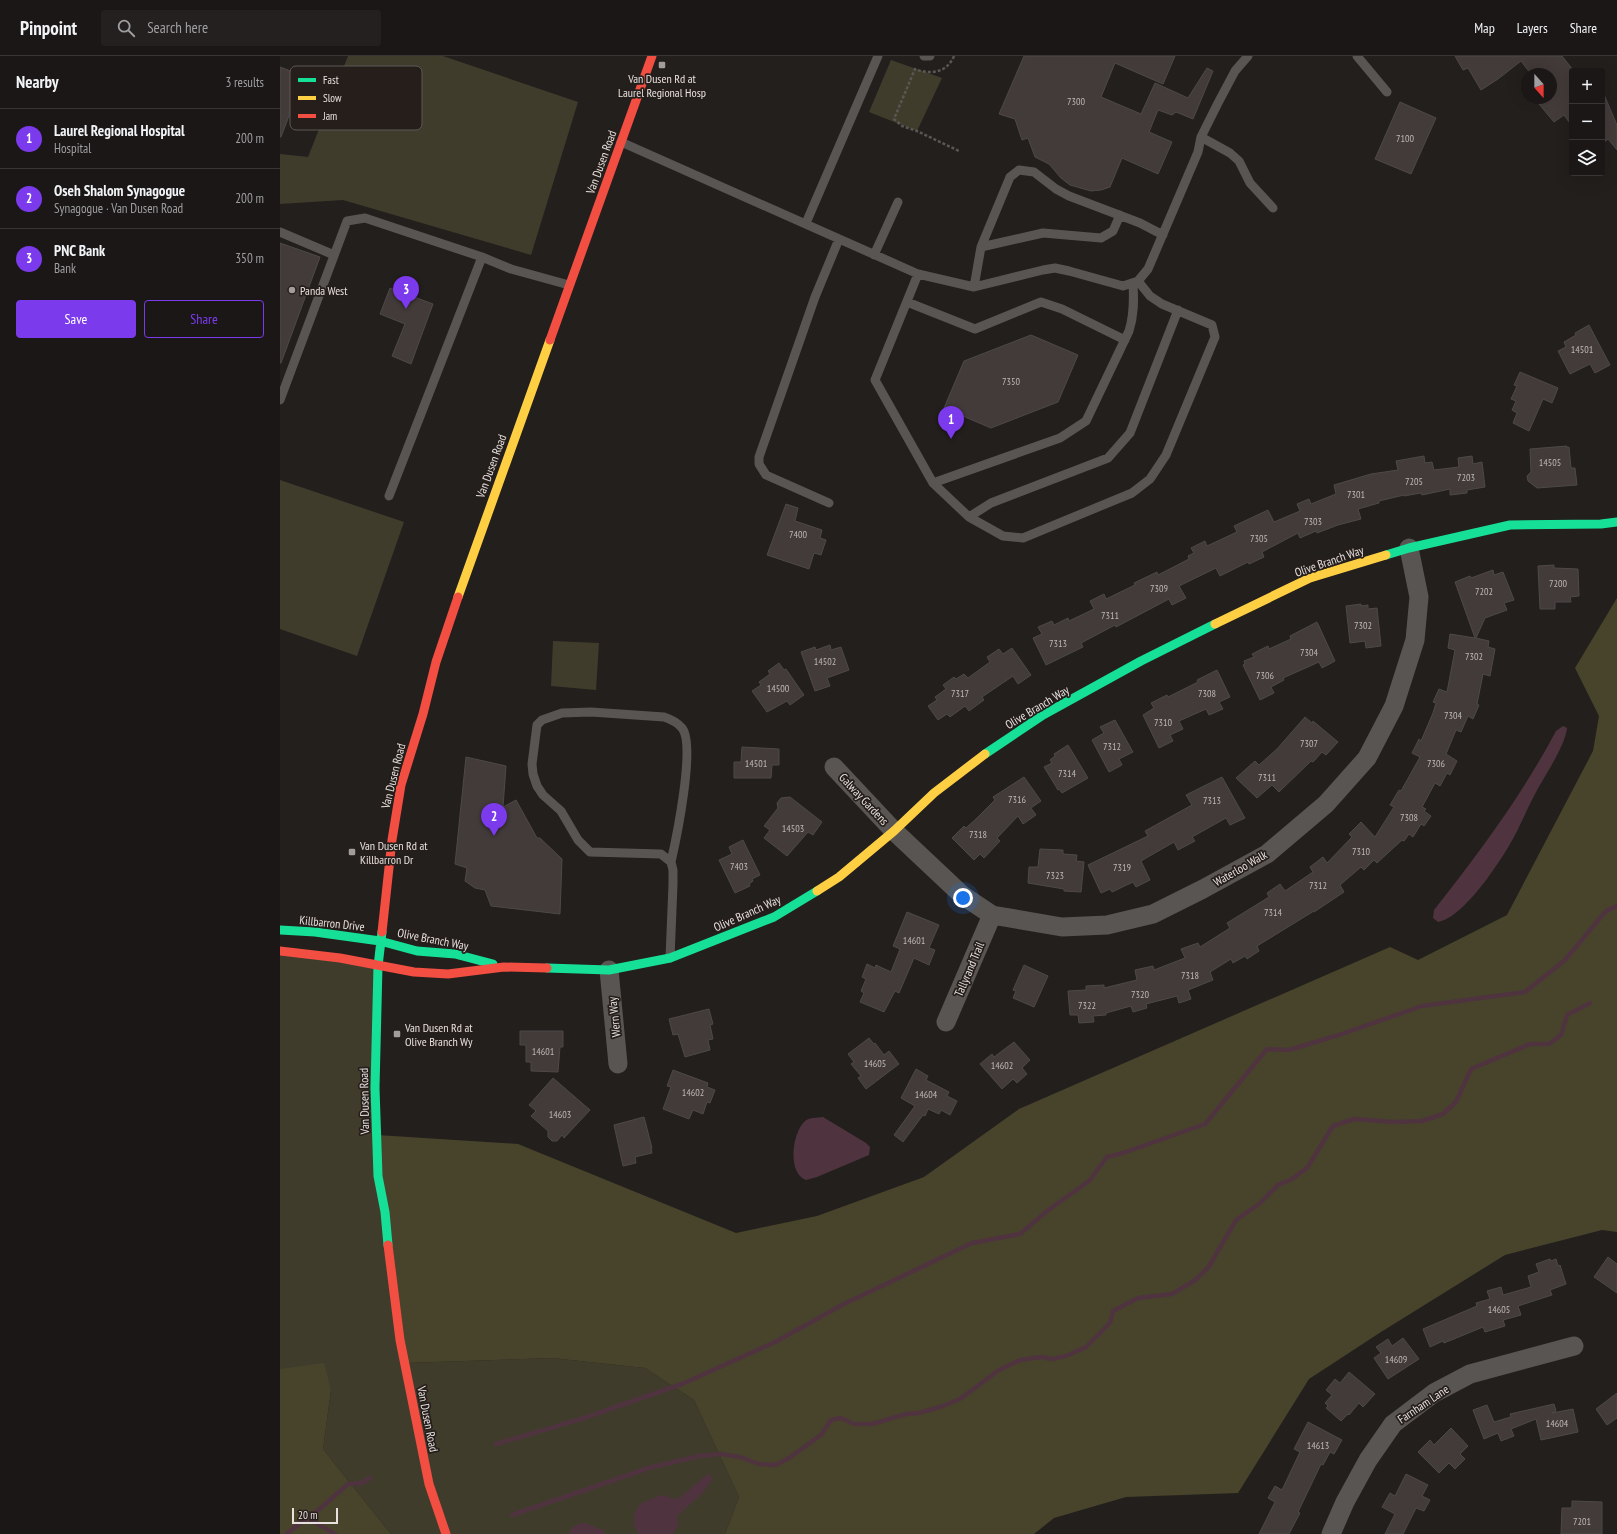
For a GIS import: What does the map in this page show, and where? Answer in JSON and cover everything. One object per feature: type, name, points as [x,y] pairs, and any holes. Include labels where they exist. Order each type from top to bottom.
[{"type":"street","name":"Van Dusen Road","points":[[446,1534],[429,1484],[400,1340],[390,1270],[385,1212],[378,1176],[375,1088],[378,966],[392,840],[401,785],[423,714],[436,662],[462,583],[652,56]]},
{"type":"street","name":"Olive Branch Way","points":[[378,966],[414,972],[448,974],[504,967],[609,970],[670,958],[774,917],[839,877],[894,832],[934,793],[991,749],[1049,712],[1141,661],[1310,578],[1409,548],[1510,526],[1601,524],[1617,522]]},
{"type":"street","name":"Waterloo Walk","points":[[894,832],[962,895],[992,915],[1062,927],[1107,925],[1152,914],[1203,889],[1267,854],[1326,804],[1366,758],[1394,706],[1415,640],[1419,597],[1409,548]]},
{"type":"street","name":"Galway Gardens","points":[[834,767],[894,832]]},
{"type":"street","name":"Tallyrand Trail","points":[[946,1022],[992,915]]},
{"type":"street","name":"Killbarron Drive","points":[[280,930],[315,932],[380,941]]},
{"type":"street","name":"Olive Branch Way","points":[[380,941],[417,951],[455,954],[504,967]]},
{"type":"street","points":[[280,951],[340,958],[378,966]]},
{"type":"street","name":"Wern Way","points":[[609,970],[618,1064]]},
{"type":"street","name":"Farnham Lane","points":[[1331,1534],[1345,1502],[1368,1460],[1393,1424],[1434,1393],[1470,1374],[1574,1346]]},
{"type":"lane","points":[[806,223],[878,56]]},
{"type":"lane","points":[[924,56],[930,56]]},
{"type":"lane","points":[[621,142],[918,274],[974,287],[1055,268],[1123,286],[1135,283],[1148,270],[1198,152],[1201,137],[1235,71],[1248,56]]},
{"type":"lane","points":[[1358,56],[1387,92]]},
{"type":"lane","points":[[1201,137],[1230,153],[1239,161],[1250,183],[1273,208]]},
{"type":"lane","points":[[974,287],[981,247],[1010,176],[1019,170],[1034,172],[1062,192],[1120,215],[1163,235]]},
{"type":"lane","points":[[874,254],[898,202]]},
{"type":"lane","points":[[981,247],[1043,233],[1102,238],[1113,231],[1120,215]]},
{"type":"lane","points":[[280,400],[347,222],[365,218],[482,257],[511,269],[569,285]]},
{"type":"lane","points":[[280,232],[334,255]]},
{"type":"lane","points":[[829,503],[766,475],[759,464],[759,457],[815,297],[839,239]]},
{"type":"lane","points":[[389,496],[482,257]]},
{"type":"lane","points":[[918,274],[875,380],[933,484],[969,517],[1003,536],[1023,538],[1132,493],[1150,479],[1166,455],[1215,337],[1212,325],[1162,304],[1135,283]]},
{"type":"lane","points":[[933,484],[1060,438],[1086,421],[1133,320],[1135,283]]},
{"type":"lane","points":[[907,302],[975,330],[1041,302],[1062,309],[1125,340]]},
{"type":"lane","points":[[969,517],[991,503],[1108,458],[1130,434],[1178,310]]},
{"type":"lane","points":[[670,862],[678,832],[688,750],[686,735],[682,728],[664,717],[598,713],[562,713],[542,720],[537,725],[534,742],[532,764],[533,774],[537,786],[543,795],[561,811],[578,840],[590,852],[661,854],[670,862],[673,870],[673,884],[670,958]]},
{"type":"path","points":[[954,56],[952,62],[941,71],[926,73],[915,69],[894,118],[902,126],[959,151]]},
{"type":"shaded area","points":[[348,56],[443,56],[578,102],[531,255],[343,200],[280,204],[280,154],[308,157],[319,130],[422,130],[422,66],[344,66]]},
{"type":"shaded area","points":[[891,60],[942,78],[917,131],[869,112]]},
{"type":"shaded area","points":[[280,480],[404,522],[357,656],[280,629]]},
{"type":"shaded area","points":[[1617,598],[1617,1232],[1602,1230],[1505,1255],[1381,1332],[1309,1379],[1238,1493],[1126,1497],[1054,1518],[1034,1534],[725,1534],[739,1497],[694,1400],[645,1368],[552,1358],[405,1363],[377,1135],[518,1144],[736,1233],[817,1216],[924,1177],[1019,1109],[1390,947],[1418,960],[1507,915],[1593,751],[1599,716],[1575,668]]},
{"type":"shaded area","points":[[553,641],[599,643],[596,690],[551,686]]},
{"type":"shaded area","points":[[1563,726],[1567,728],[1562,744],[1502,858],[1471,899],[1448,918],[1438,922],[1433,918],[1434,910],[1499,823],[1529,778],[1556,731]]},
{"type":"shaded area","points":[[280,951],[378,966],[375,1087],[405,1363],[552,1358],[645,1368],[694,1400],[739,1497],[725,1534],[391,1534],[323,1449],[331,1390],[280,1369]]},
{"type":"shaded area","points":[[823,1117],[866,1143],[870,1147],[869,1155],[817,1177],[806,1180],[800,1176],[796,1170],[794,1161],[797,1134],[805,1121],[811,1118]]},
{"type":"shaded area","points":[[324,1363],[331,1390],[323,1449],[391,1534],[280,1534],[280,1369]]},
{"type":"shaded area","points":[[709,1474],[713,1478],[702,1494],[677,1516],[678,1525],[673,1534],[638,1534],[634,1524],[634,1514],[640,1504],[661,1495],[677,1499]]},
{"type":"shaded area","points":[[584,1523],[603,1530],[605,1534],[569,1534],[571,1529],[575,1526]]},
{"type":"building","points":[[1024,56],[1175,56],[1163,84],[1115,63],[1101,97],[1141,114],[1155,83],[1188,98],[1207,68],[1213,71],[1193,119],[1176,112],[1172,115],[1158,110],[1149,132],[1172,142],[1158,174],[1122,158],[1110,187],[1091,191],[1070,185],[1061,178],[1049,164],[1035,157],[1028,138],[1022,140],[1015,119],[999,114]]},
{"type":"building","points":[[1455,56],[1562,56],[1572,68],[1569,68],[1569,122],[1564,115],[1554,122],[1539,104],[1557,104],[1557,68],[1526,68],[1521,61],[1481,90],[1468,68],[1463,70]]},
{"type":"building","points":[[280,67],[290,71],[290,113],[280,137]]},
{"type":"building","points":[[1605,97],[1617,125],[1617,150],[1608,139],[1605,142]]},
{"type":"building","points":[[1400,102],[1436,118],[1411,174],[1375,159]]},
{"type":"building","points":[[280,243],[320,257],[281,363],[280,363]]},
{"type":"building","points":[[390,288],[433,304],[411,364],[392,356],[405,324],[380,314]]},
{"type":"building","points":[[1589,325],[1610,365],[1595,373],[1590,364],[1570,374],[1558,351],[1566,347],[1564,342],[1576,335],[1575,333]]},
{"type":"building","points":[[1031,335],[1078,355],[1058,402],[991,428],[944,408],[964,361]]},
{"type":"building","points":[[1520,372],[1558,388],[1552,403],[1543,399],[1529,431],[1513,423],[1517,413],[1512,410],[1516,401],[1511,399],[1517,386],[1514,385]]},
{"type":"building","points":[[1567,446],[1567,448],[1569,447],[1571,468],[1575,468],[1577,485],[1537,488],[1528,481],[1527,476],[1531,472],[1530,449]]},
{"type":"building","points":[[1424,456],[1425,463],[1432,462],[1434,470],[1459,467],[1458,458],[1472,456],[1473,464],[1482,462],[1485,487],[1467,490],[1467,493],[1450,495],[1450,489],[1422,495],[1421,493],[1404,495],[1379,501],[1379,503],[1358,509],[1361,519],[1338,525],[1317,533],[1316,531],[1300,538],[1298,533],[1262,552],[1264,557],[1249,564],[1248,562],[1220,576],[1216,568],[1179,586],[1186,598],[1172,605],[1169,599],[1116,627],[1115,625],[1081,643],[1083,647],[1046,665],[1033,638],[1042,634],[1038,627],[1052,621],[1054,625],[1068,618],[1069,621],[1094,609],[1090,601],[1104,594],[1106,599],[1157,572],[1158,575],[1189,559],[1188,556],[1194,553],[1191,548],[1205,541],[1207,546],[1237,532],[1234,526],[1268,510],[1274,522],[1300,511],[1297,504],[1309,499],[1311,504],[1336,494],[1334,485],[1371,474],[1398,470],[1396,461]]},
{"type":"building","points":[[786,504],[798,508],[795,521],[822,530],[820,538],[826,540],[821,555],[814,553],[809,569],[767,555]]},
{"type":"building","points":[[1554,565],[1554,568],[1578,569],[1579,596],[1570,597],[1571,602],[1555,602],[1555,609],[1540,609],[1538,566]]},
{"type":"building","points":[[1493,570],[1494,575],[1503,572],[1514,600],[1504,603],[1507,610],[1485,618],[1476,638],[1489,641],[1488,647],[1495,649],[1490,676],[1483,674],[1477,704],[1479,705],[1473,719],[1468,716],[1461,732],[1456,730],[1446,754],[1457,761],[1450,775],[1447,773],[1440,786],[1435,783],[1422,807],[1426,809],[1424,811],[1431,816],[1424,826],[1421,824],[1413,837],[1409,834],[1404,841],[1402,840],[1377,863],[1374,860],[1364,870],[1361,867],[1340,885],[1344,892],[1257,946],[1259,951],[1247,959],[1245,956],[1233,963],[1231,959],[1210,972],[1213,980],[1188,990],[1191,999],[1179,1003],[1177,996],[1146,1004],[1147,1008],[1133,1012],[1131,1006],[1106,1013],[1106,1015],[1093,1016],[1094,1022],[1079,1023],[1078,1015],[1070,1015],[1068,991],[1086,990],[1086,986],[1104,985],[1104,988],[1137,980],[1135,970],[1153,966],[1154,970],[1185,958],[1181,949],[1198,943],[1200,947],[1230,928],[1227,923],[1269,897],[1267,893],[1280,884],[1285,891],[1313,872],[1310,867],[1323,857],[1327,863],[1352,837],[1349,834],[1361,822],[1375,837],[1394,807],[1390,805],[1399,790],[1401,791],[1420,757],[1412,753],[1419,739],[1421,741],[1433,713],[1436,703],[1433,702],[1439,689],[1447,692],[1455,650],[1448,648],[1450,634],[1475,638],[1455,582],[1470,576],[1471,578]]},
{"type":"building","points":[[1361,604],[1361,606],[1368,605],[1368,609],[1377,608],[1381,646],[1366,648],[1365,641],[1350,643],[1346,606]]},
{"type":"building","points":[[1317,622],[1335,661],[1322,668],[1319,662],[1283,678],[1284,680],[1271,687],[1274,693],[1260,700],[1243,665],[1245,664],[1244,661],[1254,657],[1252,654],[1268,646],[1269,649],[1291,639],[1290,636]]},
{"type":"building","points":[[830,645],[831,650],[841,647],[849,670],[827,678],[830,686],[815,691],[801,652],[815,647],[816,650]]},
{"type":"building","points":[[1012,648],[1031,675],[1018,684],[1013,676],[982,697],[984,700],[969,711],[965,706],[950,717],[947,714],[938,720],[928,706],[937,700],[935,697],[946,689],[943,685],[954,677],[956,679],[964,674],[968,678],[990,662],[987,657],[999,649],[1003,654]]},
{"type":"building","points":[[779,663],[784,670],[786,669],[804,695],[790,705],[787,701],[767,712],[752,691],[761,685],[759,682],[770,674],[768,671]]},
{"type":"building","points":[[1217,670],[1230,697],[1219,702],[1223,709],[1209,715],[1206,709],[1179,721],[1183,729],[1170,735],[1173,741],[1159,748],[1143,715],[1154,708],[1151,703],[1167,695],[1168,697],[1198,682],[1197,680]]},
{"type":"building","points":[[1305,717],[1312,723],[1313,721],[1338,742],[1326,755],[1322,752],[1313,762],[1311,761],[1279,792],[1272,785],[1257,798],[1236,778],[1255,761],[1259,765],[1277,749]]},
{"type":"building","points":[[1115,720],[1133,752],[1119,759],[1122,765],[1109,772],[1092,740],[1104,733],[1100,727]]},
{"type":"building","points":[[1068,745],[1088,778],[1062,793],[1059,789],[1058,790],[1044,767],[1052,763],[1050,760],[1055,756],[1054,754]]},
{"type":"building","points":[[742,747],[779,749],[779,765],[772,765],[771,778],[734,778],[734,762],[741,762]]},
{"type":"building","points":[[466,757],[506,766],[503,807],[516,800],[537,838],[540,838],[562,859],[560,914],[491,906],[485,890],[475,888],[465,881],[467,868],[455,864]]},
{"type":"building","points":[[1024,777],[1041,801],[1031,808],[1036,815],[1023,824],[1018,816],[997,838],[1000,841],[984,858],[980,854],[974,860],[952,838],[964,826],[966,828],[995,800],[993,797]]},
{"type":"building","points":[[1222,777],[1245,818],[1230,825],[1226,818],[1192,837],[1195,841],[1178,850],[1174,842],[1141,861],[1150,880],[1136,887],[1133,882],[1112,892],[1110,889],[1101,893],[1088,865],[1148,836],[1145,831],[1192,805],[1186,795]]},
{"type":"building","points":[[790,797],[822,822],[813,835],[808,832],[787,856],[764,838],[770,830],[764,826],[778,808],[777,803],[781,798]]},
{"type":"building","points":[[743,840],[760,875],[752,879],[753,881],[749,884],[750,886],[735,893],[719,860],[732,854],[729,847]]},
{"type":"building","points":[[1040,849],[1063,850],[1063,854],[1077,855],[1076,861],[1084,862],[1081,892],[1064,891],[1064,889],[1028,883],[1029,867],[1038,867]]},
{"type":"building","points":[[907,912],[939,925],[929,948],[935,950],[929,965],[914,958],[899,993],[895,991],[884,1012],[860,1002],[864,993],[861,991],[866,979],[862,977],[867,964],[875,968],[876,965],[891,972],[900,949],[893,946]]},
{"type":"building","points":[[1024,965],[1048,976],[1034,1007],[1013,998],[1016,991],[1013,990]]},
{"type":"building","points":[[709,1009],[713,1024],[710,1025],[713,1039],[708,1040],[710,1050],[685,1057],[678,1034],[673,1035],[669,1019]]},
{"type":"building","points":[[520,1031],[563,1031],[563,1047],[560,1047],[558,1072],[531,1071],[531,1062],[526,1062],[526,1045],[520,1045]]},
{"type":"building","points":[[869,1038],[884,1055],[889,1051],[899,1064],[866,1089],[858,1078],[861,1076],[851,1064],[854,1062],[848,1054]]},
{"type":"building","points":[[1014,1042],[1030,1060],[1022,1068],[1027,1074],[1017,1083],[1013,1079],[1002,1089],[980,1064],[992,1054],[994,1057]]},
{"type":"building","points":[[916,1069],[928,1076],[926,1080],[949,1092],[947,1096],[957,1101],[950,1115],[941,1110],[939,1114],[928,1109],[925,1116],[923,1115],[903,1142],[894,1135],[915,1106],[901,1098]]},
{"type":"building","points":[[673,1070],[708,1083],[707,1087],[715,1090],[710,1103],[707,1102],[703,1114],[693,1110],[689,1119],[663,1109],[671,1087],[667,1086]]},
{"type":"building","points":[[553,1078],[590,1110],[564,1138],[562,1135],[557,1141],[552,1141],[548,1137],[548,1131],[531,1116],[536,1111],[529,1105]]},
{"type":"building","points":[[644,1117],[652,1153],[635,1157],[636,1163],[623,1166],[614,1125]]},
{"type":"building","points":[[1608,1257],[1617,1264],[1617,1293],[1594,1277]]},
{"type":"building","points":[[1550,1259],[1551,1261],[1556,1259],[1558,1266],[1560,1265],[1566,1284],[1550,1290],[1552,1295],[1518,1306],[1521,1315],[1503,1320],[1505,1326],[1485,1332],[1483,1327],[1444,1343],[1443,1341],[1430,1347],[1423,1329],[1477,1306],[1476,1303],[1490,1299],[1487,1291],[1501,1287],[1503,1295],[1531,1287],[1528,1276],[1539,1272],[1536,1264]]},
{"type":"building","points":[[1403,1338],[1419,1359],[1388,1379],[1374,1358],[1381,1353],[1376,1347],[1388,1339],[1392,1346]]},
{"type":"building","points":[[1349,1372],[1375,1394],[1363,1407],[1359,1403],[1349,1415],[1348,1414],[1341,1421],[1326,1408],[1328,1406],[1325,1403],[1332,1395],[1326,1390],[1335,1379],[1340,1383]]},
{"type":"building","points":[[1617,1393],[1617,1418],[1607,1425],[1596,1409]]},
{"type":"building","points":[[1554,1404],[1556,1411],[1552,1413],[1573,1409],[1578,1432],[1541,1440],[1536,1419],[1511,1429],[1514,1436],[1501,1441],[1498,1433],[1484,1439],[1473,1410],[1487,1405],[1494,1422],[1511,1417],[1510,1414]]},
{"type":"building","points":[[1308,1422],[1342,1440],[1334,1454],[1330,1452],[1323,1465],[1321,1464],[1298,1512],[1300,1513],[1289,1534],[1259,1534],[1275,1502],[1268,1498],[1275,1486],[1282,1490],[1300,1452],[1294,1449]]},
{"type":"building","points":[[1451,1428],[1468,1446],[1460,1454],[1465,1459],[1455,1469],[1449,1463],[1439,1473],[1418,1452],[1430,1440],[1434,1445]]},
{"type":"building","points":[[1406,1474],[1428,1485],[1422,1496],[1430,1500],[1424,1511],[1416,1508],[1403,1534],[1385,1534],[1395,1514],[1382,1507],[1390,1493],[1395,1496]]},
{"type":"building","points":[[1572,1501],[1602,1502],[1602,1534],[1561,1534],[1562,1508],[1572,1508]]},
{"type":"waterway","points":[[496,1444],[581,1419],[682,1384],[775,1342],[844,1304],[972,1243],[1020,1234],[1047,1211],[1089,1181],[1107,1157],[1123,1153],[1205,1124],[1267,1049],[1289,1050],[1342,1034],[1422,1006],[1525,992],[1565,960],[1606,911],[1617,906]]},
{"type":"waterway","points":[[512,1515],[649,1468],[699,1456],[720,1454],[740,1457],[759,1464],[776,1465],[789,1458],[821,1435],[831,1420],[841,1418],[854,1424],[872,1424],[906,1414],[919,1413],[960,1399],[999,1370],[1020,1360],[1041,1357],[1051,1359],[1066,1356],[1086,1347],[1110,1323],[1113,1311],[1138,1298],[1172,1294],[1194,1281],[1208,1268],[1236,1220],[1259,1204],[1278,1185],[1292,1179],[1307,1168],[1333,1126],[1354,1119],[1393,1122],[1422,1121],[1443,1114],[1456,1102],[1471,1069],[1530,1044],[1549,1044],[1561,1035],[1567,1015],[1590,1003]]},
{"type":"waterway","points":[[286,1534],[322,1507],[348,1484],[362,1483],[370,1478]]},
{"type":"waterway","points":[[308,1518],[335,1534]]},
{"type":"traffic: fast","points":[[1386,555],[1409,548],[1510,525],[1601,524],[1617,522]]},
{"type":"traffic: fast","points":[[985,754],[1043,715],[1141,661],[1215,624]]},
{"type":"traffic: fast","points":[[547,968],[609,970],[670,958],[774,917],[817,891]]},
{"type":"traffic: fast","points":[[280,930],[315,932],[380,941],[417,951],[455,954],[493,964]]},
{"type":"traffic: fast","points":[[382,932],[378,966],[375,1088],[378,1176],[385,1212],[388,1245]]},
{"type":"traffic: slow","points":[[458,597],[550,340]]},
{"type":"traffic: slow","points":[[1215,624],[1310,578],[1386,555]]},
{"type":"traffic: slow","points":[[817,891],[839,877],[894,831],[934,793],[985,754]]},
{"type":"traffic: jam","points":[[550,340],[652,56]]},
{"type":"traffic: jam","points":[[382,932],[392,840],[401,785],[423,714],[436,662],[458,597]]},
{"type":"traffic: jam","points":[[280,951],[340,958],[414,972],[448,974],[504,967],[547,968]]},
{"type":"traffic: jam","points":[[388,1245],[400,1340],[429,1484],[446,1534]]},
{"type":"place","name":"Van Dusen Rd at Laurel Regional Hosp","points":[[662,65]]},
{"type":"place","name":"Panda West","points":[[292,290]]},
{"type":"place","name":"PNC Bank","points":[[406,309]]},
{"type":"place","name":"Laurel Regional Hospital","points":[[951,439]]},
{"type":"place","name":"Oseh Shalom Synagogue","points":[[494,836]]},
{"type":"place","name":"Van Dusen Rd at Killbarron Dr","points":[[352,852]]},
{"type":"place","name":"Van Dusen Rd at Olive Branch Wy","points":[[397,1034]]}]
